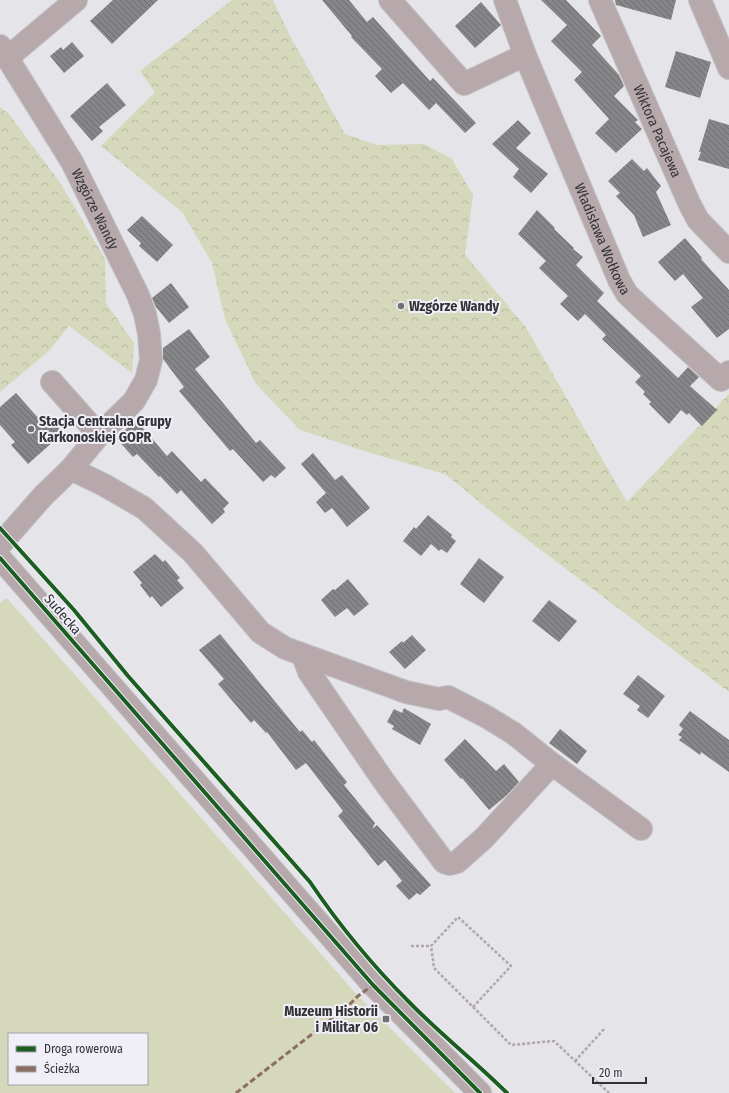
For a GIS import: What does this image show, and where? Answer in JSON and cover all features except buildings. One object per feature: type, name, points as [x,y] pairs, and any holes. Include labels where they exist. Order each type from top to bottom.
[{"type":"street","points":[[4,52],[76,0]]},
{"type":"street","points":[[390,0],[464,84],[526,55]]},
{"type":"street","name":"Władisława Wołkowa","points":[[504,0],[619,280],[627,294],[721,380],[729,372]]},
{"type":"street","name":"Wiktora Pacajewa","points":[[600,0],[692,209],[698,220],[729,252]]},
{"type":"street","points":[[700,0],[729,68]]},
{"type":"street","name":"Wzgórze Wandy","points":[[0,544],[43,496],[71,469],[98,436],[134,401],[146,380],[151,360],[149,334],[145,314],[138,295],[72,162],[4,52]]},
{"type":"street","points":[[52,382],[98,436]]},
{"type":"street","points":[[71,469],[104,485],[144,508],[193,553],[260,632],[285,648],[303,656],[406,692],[439,699],[448,698],[494,721],[641,829]]},
{"type":"street","name":"Sudecka","points":[[3,569],[373,985],[480,1093]]},
{"type":"street","points":[[303,656],[309,672],[383,780],[444,862],[450,864],[457,862],[484,838],[552,764]]},
{"type":"path","points":[[411,946],[431,946],[458,917],[511,966],[473,1007]]},
{"type":"path","points":[[431,946],[434,968],[511,1045],[554,1041],[609,1093]]},
{"type":"path","points":[[575,1061],[605,1028]]},
{"type":"green space","points":[[232,0],[273,0],[291,38],[345,134],[377,145],[424,144],[452,159],[473,195],[465,255],[525,326],[627,502],[729,394],[729,692],[508,525],[445,474],[377,455],[300,430],[256,384],[225,319],[212,263],[183,213],[101,146],[155,92],[140,71]]},
{"type":"green space","points":[[0,107],[9,114],[61,184],[105,259],[106,303],[134,343],[132,373],[69,326],[49,351],[0,392]]},
{"type":"green space","points":[[7,598],[358,996],[455,1093],[0,1093],[0,603]]},
{"type":"marked path","points":[[236,1093],[373,985]]},
{"type":"cycle path","points":[[0,528],[74,610],[128,676],[310,882],[344,929],[382,974],[421,1014],[507,1093]]},
{"type":"cycle path","points":[[0,558],[373,985],[480,1093]]},
{"type":"place","name":"Wzgórze Wandy","points":[[401,306]]},
{"type":"place","name":"Stacja Centralna Grupy Karkonoskiej GOPR","points":[[31,429]]},
{"type":"place","name":"Muzeum Historii i Militar 06","points":[[386,1019]]}]
